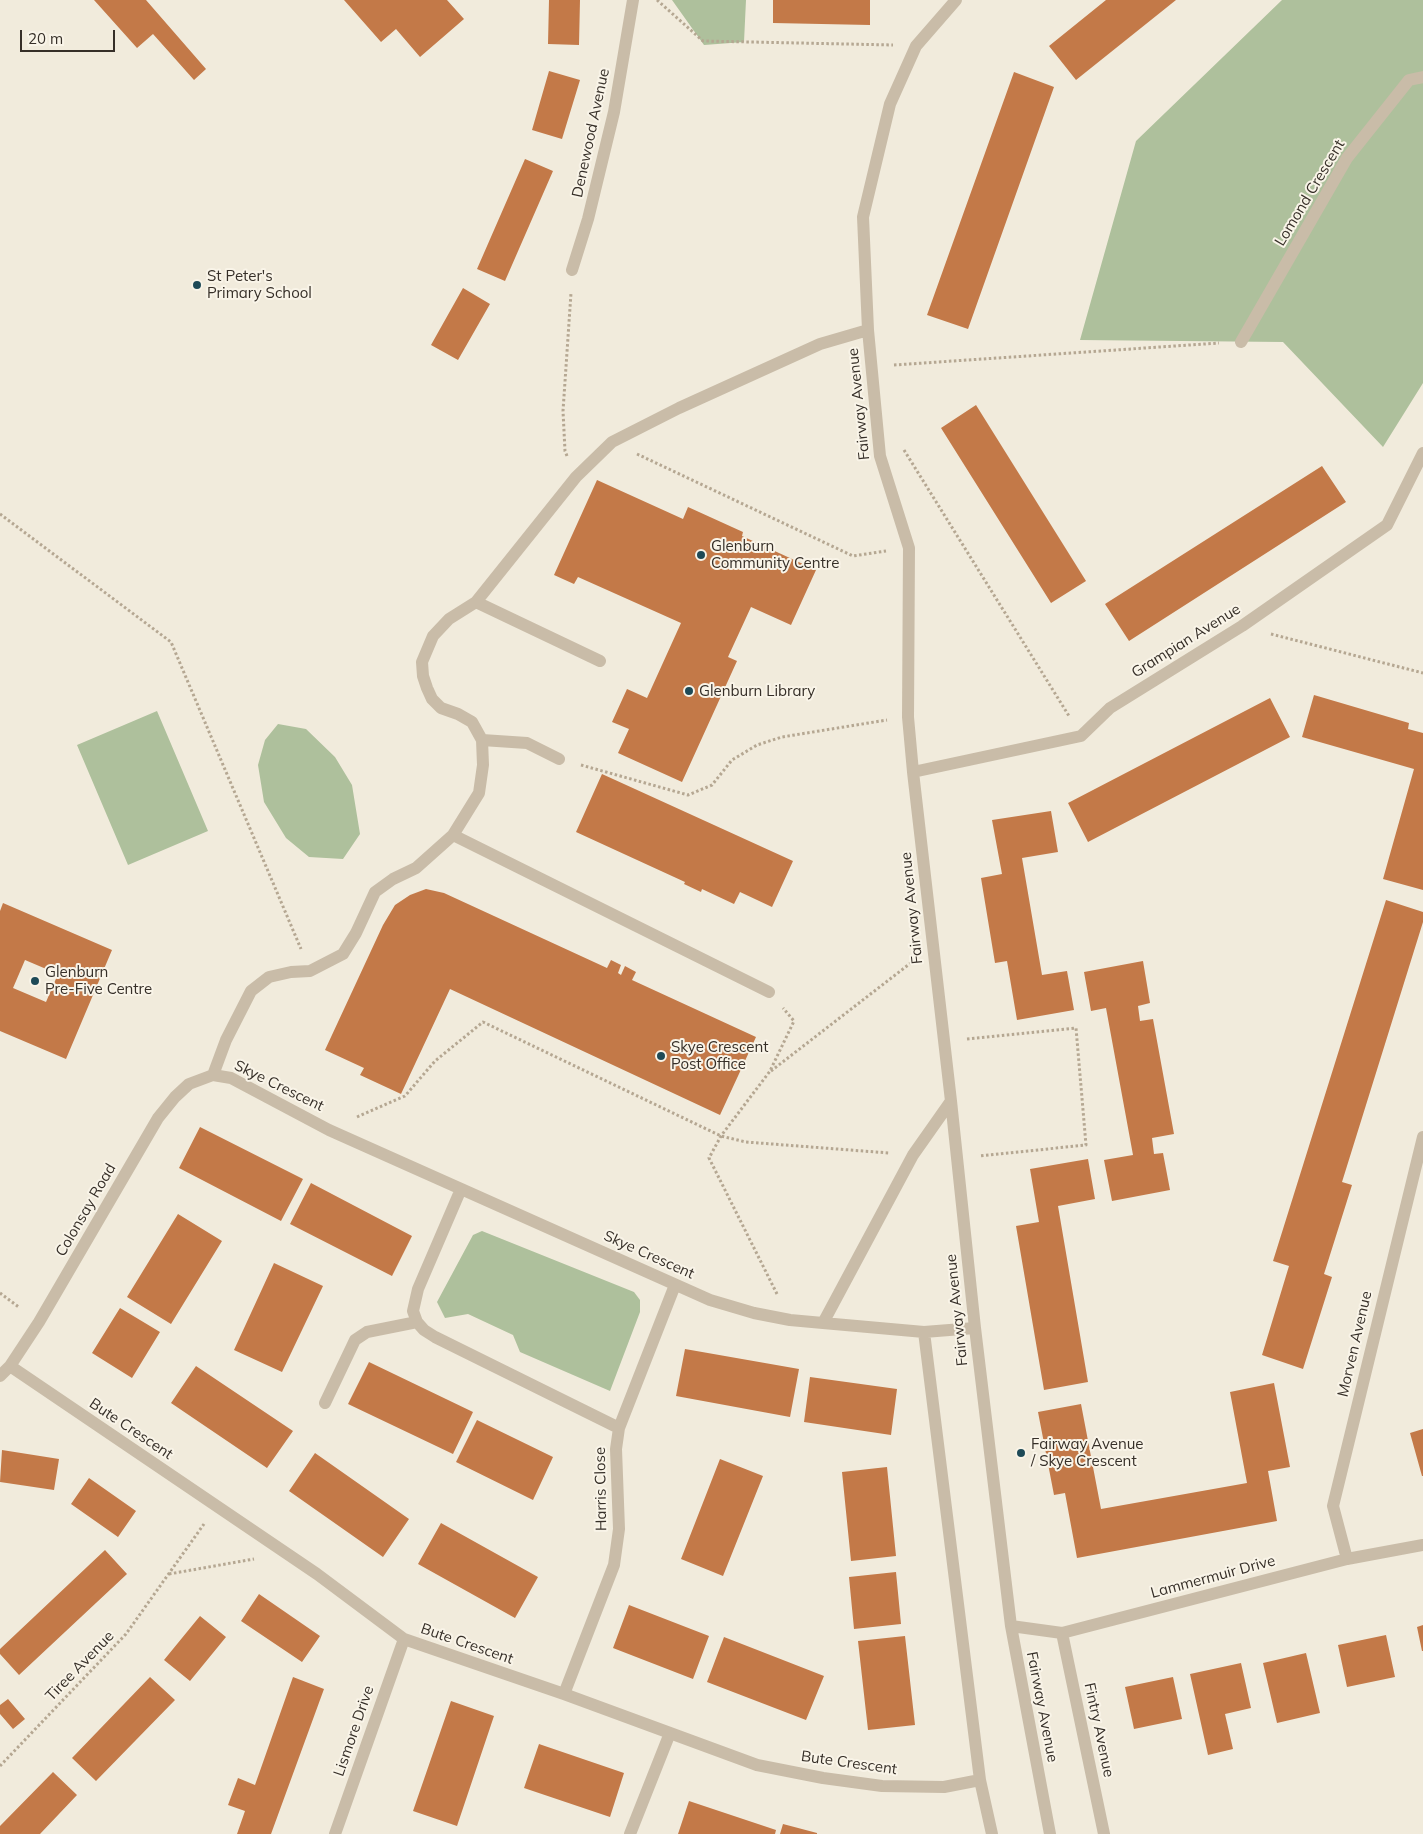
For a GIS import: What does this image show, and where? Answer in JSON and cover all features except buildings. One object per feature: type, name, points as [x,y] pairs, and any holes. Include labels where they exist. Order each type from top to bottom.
[{"type":"street","name":"Denewood Avenue","points":[[572,270],[588,219],[614,112],[633,0]]},
{"type":"street","name":"Fairway Avenue","points":[[956,0],[916,46],[890,104],[863,217],[868,330],[880,456],[909,548],[908,717],[932,946],[1011,1626],[1050,1834]]},
{"type":"street","name":"Lomond Crescent","points":[[1241,342],[1347,158],[1409,80],[1423,77]]},
{"type":"street","points":[[213,1075],[226,1040],[251,991],[269,977],[291,972],[310,971],[343,954],[356,933],[375,892],[393,879],[416,868],[453,835],[479,793],[483,765],[482,740],[472,722],[458,714],[441,708],[432,699],[423,676],[422,662],[432,636],[449,619],[476,602],[576,477],[612,442],[679,408],[820,344],[868,330]]},
{"type":"street","name":"Grampian Avenue","points":[[1081,736],[1110,708],[1242,626],[1387,525],[1423,453]]},
{"type":"street","points":[[476,602],[600,661]]},
{"type":"street","points":[[913,772],[1081,736]]},
{"type":"street","points":[[482,740],[526,743],[559,759]]},
{"type":"street","points":[[453,835],[769,992]]},
{"type":"street","name":"Skye Crescent","points":[[213,1075],[231,1078],[329,1130],[710,1300],[754,1313],[790,1320],[924,1332],[975,1328]]},
{"type":"street","name":"Colonsay Road","points":[[0,1376],[10,1366],[39,1322],[158,1118],[175,1097],[189,1084],[213,1075]]},
{"type":"street","points":[[823,1323],[913,1155],[951,1101]]},
{"type":"street","name":"Morven Avenue","points":[[1347,1559],[1333,1506],[1423,1137]]},
{"type":"street","points":[[461,1188],[418,1289],[413,1311],[417,1322],[424,1330],[435,1337],[619,1428]]},
{"type":"street","name":"Harris Close","points":[[564,1694],[614,1565],[619,1529],[616,1449],[619,1428],[675,1284]]},
{"type":"street","points":[[326,1403],[355,1340],[367,1332],[417,1322]]},
{"type":"street","points":[[924,1332],[980,1780],[992,1834]]},
{"type":"street","name":"Bute Crescent","points":[[10,1366],[316,1574],[404,1639],[564,1694],[756,1765],[823,1778],[882,1786],[944,1787],[980,1780]]},
{"type":"street","name":"Lammermuir Drive","points":[[1011,1626],[1062,1633],[1347,1559],[1423,1546]]},
{"type":"street","name":"Fintry Avenue","points":[[1062,1633],[1104,1834]]},
{"type":"street","name":"Lismore Drive","points":[[335,1834],[404,1639]]},
{"type":"street","points":[[630,1834],[670,1733]]},
{"type":"path","points":[[657,0],[704,41],[916,46]]},
{"type":"path","points":[[572,270],[563,411],[565,451],[576,477]]},
{"type":"path","points":[[870,366],[1241,342]]},
{"type":"path","points":[[612,442],[853,556],[909,548]]},
{"type":"path","points":[[900,444],[1081,736]]},
{"type":"path","points":[[0,514],[171,642],[310,971]]},
{"type":"path","points":[[1242,626],[1423,673]]},
{"type":"path","points":[[559,759],[688,795],[712,785],[732,760],[757,745],[791,736],[908,717]]},
{"type":"path","points":[[770,1071],[932,946]]},
{"type":"path","points":[[769,992],[794,1021],[770,1071],[721,1136],[709,1158],[790,1320]]},
{"type":"path","name":"Skye Crescent","points":[[329,1130],[405,1096],[435,1061],[484,1022],[721,1136],[746,1142],[913,1155]]},
{"type":"path","points":[[944,1041],[1076,1028],[1086,1145],[956,1158]]},
{"type":"path","name":"Tiree Avenue","points":[[0,1766],[126,1634],[216,1507]]},
{"type":"path","points":[[169,1574],[287,1554]]},
{"type":"green space","points":[[672,0],[746,0],[744,42],[704,45]]},
{"type":"green space","points":[[1282,0],[1423,0],[1423,383],[1383,447],[1283,342],[1080,340],[1136,141]]},
{"type":"green space","points":[[157,711],[208,831],[128,865],[77,745]]},
{"type":"green space","points":[[278,724],[306,729],[335,757],[352,785],[360,834],[343,859],[309,857],[286,838],[264,802],[258,765],[265,740]]},
{"type":"green space","points":[[482,1231],[634,1292],[640,1300],[640,1312],[610,1391],[520,1352],[513,1335],[468,1314],[445,1318],[437,1302],[473,1235]]},
{"type":"place","name":"St Peter's Primary School","points":[[197,285]]},
{"type":"place","name":"Glenburn Community Centre","points":[[701,555]]},
{"type":"place","name":"Glenburn Library","points":[[689,691]]},
{"type":"place","name":"Glenburn Pre-Five Centre","points":[[35,981]]},
{"type":"place","name":"Skye Crescent Post Office","points":[[661,1056]]},
{"type":"place","name":"Fairway Avenue / Skye Crescent","points":[[1021,1453]]}]
